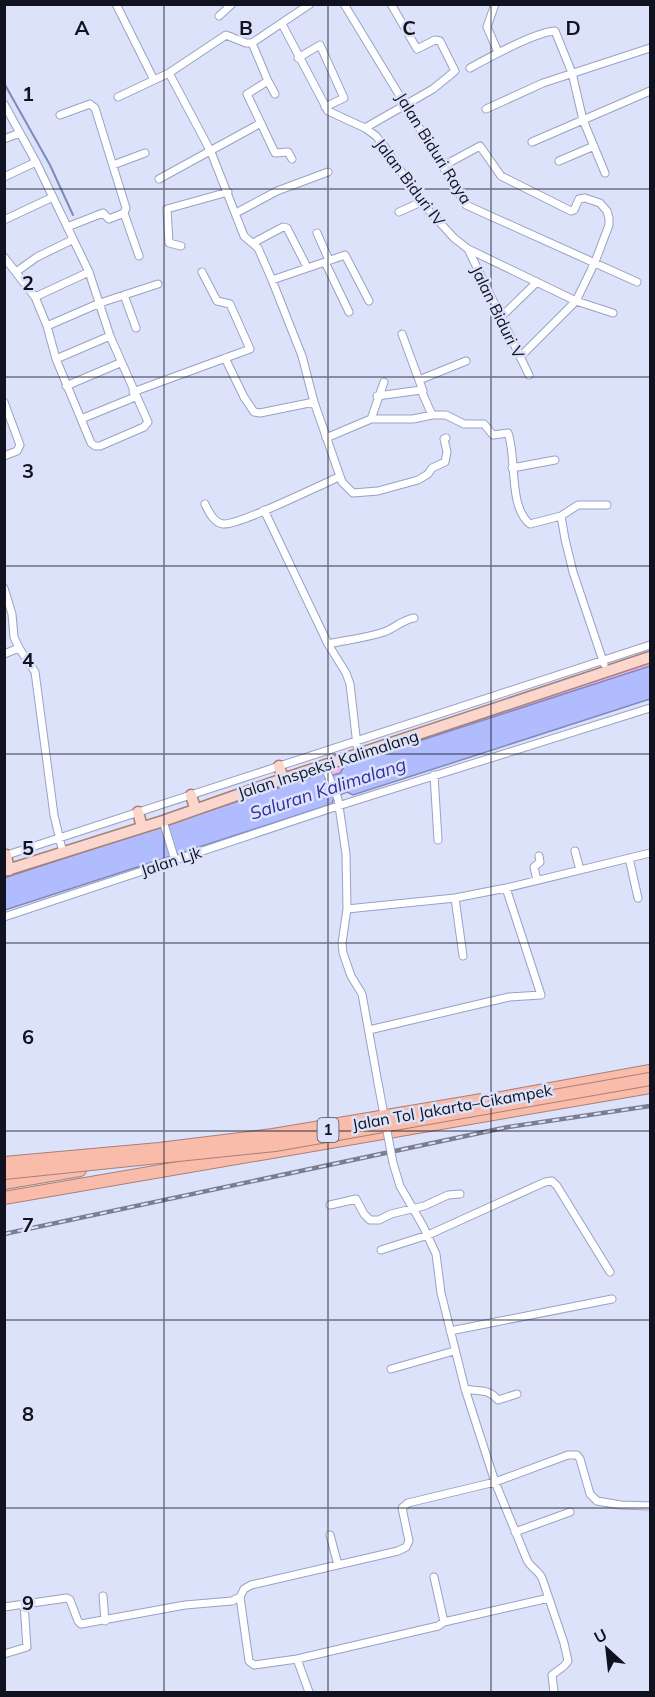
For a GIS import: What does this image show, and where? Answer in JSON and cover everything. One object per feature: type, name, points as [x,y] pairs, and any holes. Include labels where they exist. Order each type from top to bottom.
[{"type":"highway","name":"1","points":[[4,1163],[159,1149],[273,1135],[355,1123],[651,1071]]},
{"type":"highway","name":"Jalan Tol Jakarta–Cikampek","points":[[4,1183],[308,1133],[651,1071]]},
{"type":"highway","name":"1","points":[[4,1173],[275,1145],[651,1079]]},
{"type":"highway","name":"Jalan Tol Jakarta–Cikampek","points":[[4,1198],[651,1087]]},
{"type":"main road","name":"Jalan Inspeksi Kalimalang","points":[[7,871],[142,827],[163,823],[195,808],[651,657]]},
{"type":"main road","points":[[279,766],[283,779]]},
{"type":"main road","points":[[191,795],[195,808]]},
{"type":"main road","points":[[138,812],[142,827]]},
{"type":"main road","points":[[5,855],[7,871]]},
{"type":"street","points":[[116,4],[154,80]]},
{"type":"street","points":[[118,97],[169,73],[226,35],[252,43],[310,4]]},
{"type":"street","name":"Jalan Biduri Raya","points":[[344,4],[466,205],[638,282]]},
{"type":"street","points":[[365,128],[433,88],[455,71],[440,40],[435,40],[417,49],[391,4]]},
{"type":"street","points":[[495,4],[487,27],[498,52]]},
{"type":"street","points":[[219,16],[232,5]]},
{"type":"street","points":[[282,24],[298,58],[325,107],[344,97],[319,45],[298,58]]},
{"type":"street","points":[[470,68],[498,52],[552,30],[556,33],[572,73],[583,120],[604,173]]},
{"type":"street","points":[[252,43],[275,94]]},
{"type":"street","points":[[486,109],[543,83],[651,48]]},
{"type":"street","points":[[169,73],[211,152],[244,236],[258,248],[272,280],[302,356],[314,402],[339,477],[349,491],[358,494],[378,491],[418,480],[428,474],[432,468],[445,462],[447,452],[444,439],[446,438]]},
{"type":"street","points":[[268,81],[247,93],[275,153],[288,152],[292,159]]},
{"type":"street","points":[[532,142],[651,91]]},
{"type":"street","points":[[4,257],[35,297],[66,386],[92,443],[100,446],[144,427],[147,424],[120,363],[89,272],[36,162],[5,105]]},
{"type":"street","points":[[60,115],[86,105],[94,106],[126,208],[124,213],[138,256]]},
{"type":"street","name":"Jalan Biduri IV","points":[[325,107],[332,114],[365,128],[376,136],[421,202],[454,238],[468,249],[576,301],[613,313]]},
{"type":"street","points":[[159,179],[261,123]]},
{"type":"street","points":[[4,140],[20,133]]},
{"type":"street","points":[[443,166],[480,146],[501,176],[571,211],[574,210],[579,199],[585,198],[600,203],[607,211],[609,225],[595,262],[576,301],[520,357]]},
{"type":"street","points":[[559,161],[594,146]]},
{"type":"street","points":[[113,165],[145,153]]},
{"type":"street","points":[[4,177],[36,162]]},
{"type":"street","points":[[236,213],[277,191],[328,172]]},
{"type":"street","points":[[181,246],[168,243],[167,209],[228,192]]},
{"type":"street","points":[[4,220],[53,196]]},
{"type":"street","points":[[399,212],[421,202]]},
{"type":"street","points":[[67,227],[103,213],[109,219],[124,213]]},
{"type":"street","points":[[253,243],[283,227],[287,228],[307,267]]},
{"type":"street","points":[[317,233],[349,312]]},
{"type":"street","points":[[16,272],[37,257],[72,240]]},
{"type":"street","name":"Jalan Biduri V","points":[[468,249],[529,375]]},
{"type":"street","points":[[272,280],[344,254],[369,301]]},
{"type":"street","points":[[35,297],[89,272]]},
{"type":"street","points":[[81,419],[134,394],[250,348],[230,304],[217,301],[202,272]]},
{"type":"street","points":[[500,318],[537,282]]},
{"type":"street","points":[[47,326],[100,303],[158,284]]},
{"type":"street","points":[[124,295],[136,328]]},
{"type":"street","points":[[402,334],[432,415]]},
{"type":"street","points":[[56,359],[110,336]]},
{"type":"street","points":[[225,358],[254,412],[260,413],[314,402]]},
{"type":"street","points":[[419,380],[466,361]]},
{"type":"street","points":[[66,386],[120,363]]},
{"type":"street","points":[[371,419],[377,396],[384,382]]},
{"type":"street","points":[[377,396],[416,389],[423,391]]},
{"type":"street","points":[[4,402],[20,445],[17,451],[4,456]]},
{"type":"street","points":[[326,438],[371,419],[413,419],[446,415],[464,424],[484,423],[493,435],[508,433],[519,506],[521,514],[528,522],[561,516],[578,505],[607,505]]},
{"type":"street","points":[[512,468],[555,460]]},
{"type":"street","points":[[205,504],[213,519],[222,524],[234,522],[339,477]]},
{"type":"street","points":[[264,510],[328,644],[346,673],[350,684],[358,754]]},
{"type":"street","points":[[561,516],[573,572],[607,672]]},
{"type":"street","points":[[4,588],[12,614],[14,637],[18,648],[35,672],[54,814],[63,853]]},
{"type":"street","points":[[328,644],[387,631],[402,621],[414,618]]},
{"type":"street","name":"Jalan Inspeksi Kalimalang","points":[[5,855],[651,645]]},
{"type":"street","points":[[4,654],[18,648]]},
{"type":"street","name":"Jalan Ljk","points":[[4,918],[338,802],[651,708]]},
{"type":"street","points":[[324,765],[338,802],[346,854],[343,953],[351,976],[362,994],[396,1176],[436,1254],[441,1293],[454,1351],[495,1482],[530,1566],[539,1572],[568,1660],[552,1675],[554,1692]]},
{"type":"street","points":[[434,775],[438,840]]},
{"type":"street","points":[[163,823],[175,858]]},
{"type":"street","points":[[575,851],[580,870]]},
{"type":"street","points":[[346,909],[454,898],[506,888],[651,852]]},
{"type":"street","points":[[537,880],[534,867],[540,862],[539,856]]},
{"type":"street","points":[[629,858],[638,898]]},
{"type":"street","points":[[369,1030],[509,997],[541,995],[522,943],[517,916],[506,888]]},
{"type":"street","points":[[454,898],[463,956]]},
{"type":"street","points":[[381,1251],[428,1235],[545,1182],[552,1181],[610,1272]]},
{"type":"street","points":[[330,1205],[356,1199],[370,1220],[379,1220],[424,1206],[448,1195],[460,1194]]},
{"type":"street","points":[[450,1331],[612,1299]]},
{"type":"street","points":[[391,1369],[454,1351]]},
{"type":"street","points":[[465,1389],[484,1390],[492,1393],[498,1400],[517,1394]]},
{"type":"street","points":[[549,1598],[297,1659],[254,1665],[249,1661],[240,1597],[244,1589],[251,1585],[398,1551],[406,1547],[410,1537],[402,1509],[408,1503],[495,1482],[568,1455],[577,1455],[592,1497],[597,1501],[651,1506]]},
{"type":"street","points":[[515,1532],[570,1512]]},
{"type":"street","points":[[330,1535],[338,1565]]},
{"type":"street","points":[[434,1577],[444,1622]]},
{"type":"street","points":[[103,1596],[105,1621]]},
{"type":"street","points":[[4,1607],[67,1598],[79,1623],[105,1621],[185,1605],[228,1602],[240,1597]]},
{"type":"street","points":[[4,1654],[27,1647],[24,1604]]},
{"type":"street","points":[[297,1659],[309,1692]]},
{"type":"shaded area","points":[[650,657],[650,666],[345,765],[340,773],[330,776],[324,773],[5,878],[4,871]]},
{"type":"water","name":"Saluran Kalimalang","points":[[650,666],[650,699],[353,795],[347,792],[334,797],[332,804],[5,910],[4,878],[324,773],[330,776],[340,773],[345,765]]},
{"type":"waterway","points":[[4,83],[50,165],[73,215]]},
{"type":"railway","points":[[4,1234],[508,1127],[650,1106]]}]
